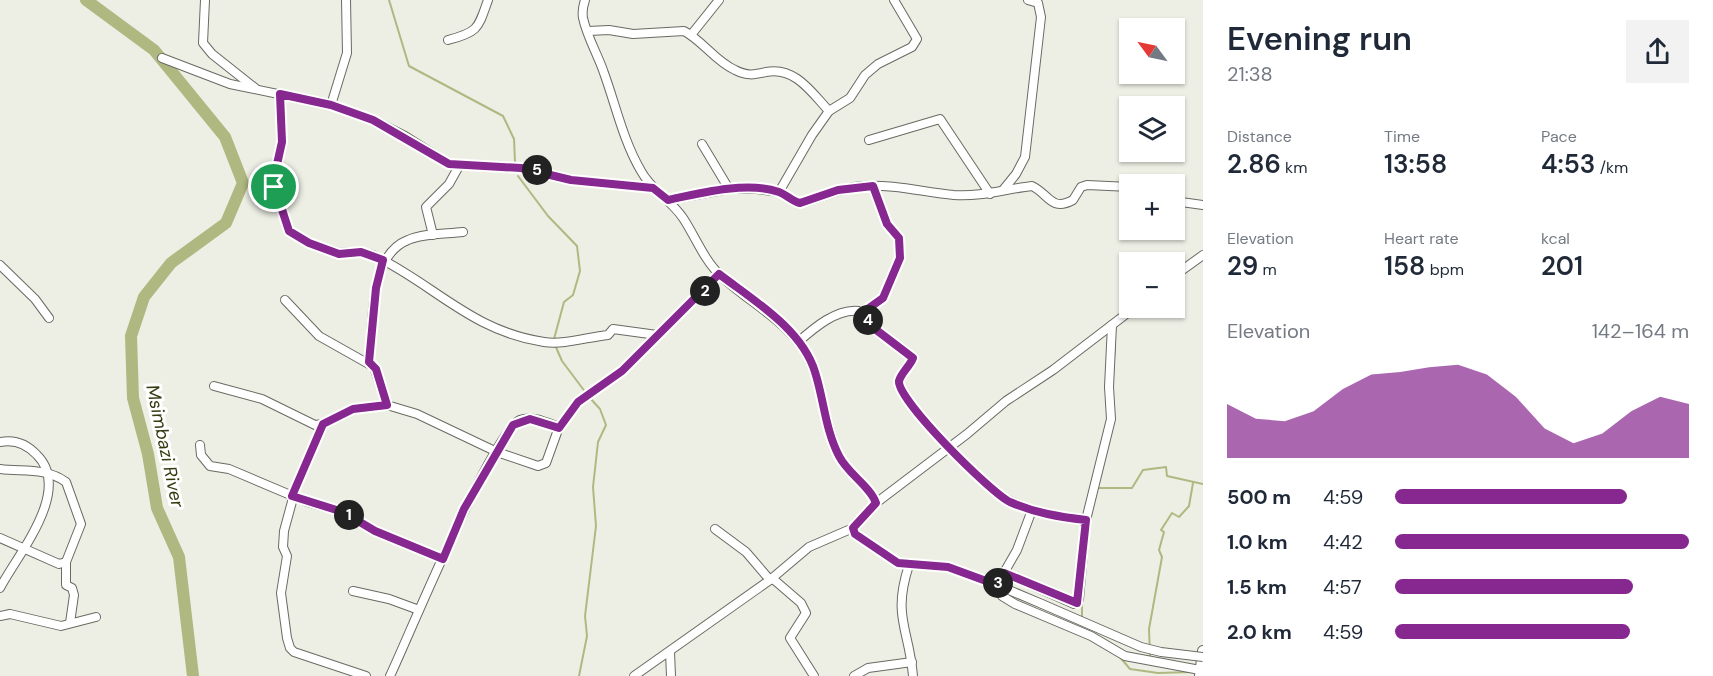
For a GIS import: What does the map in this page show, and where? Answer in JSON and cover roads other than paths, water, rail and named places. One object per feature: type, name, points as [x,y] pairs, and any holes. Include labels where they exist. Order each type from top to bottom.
[{"type":"street","points":[[205,0],[203,43],[212,54],[255,88]]},
{"type":"street","points":[[331,105],[347,53],[346,0]]},
{"type":"street","points":[[448,40],[471,34],[477,29],[488,0]]},
{"type":"street","points":[[585,0],[583,12],[588,32],[628,144],[653,188],[679,211],[719,274],[760,304],[798,342],[814,369],[827,430],[839,456],[851,475],[871,493],[876,503]]},
{"type":"street","points":[[691,34],[719,0]]},
{"type":"street","points":[[779,192],[830,111],[850,98],[865,75],[878,64],[912,47],[917,39],[894,0]]},
{"type":"street","points":[[1003,190],[1016,174],[1025,157],[1030,135],[1041,16],[1038,3],[1028,0]]},
{"type":"street","points":[[588,32],[609,30],[633,34],[675,30],[691,34],[700,46],[712,51],[718,59],[737,71],[755,76],[766,72],[796,76],[830,111]]},
{"type":"street","points":[[162,58],[230,84],[331,105],[373,120],[405,136],[439,159],[459,166],[521,168],[571,180],[653,188]]},
{"type":"street","points":[[280,94],[282,142],[273,182],[289,231],[309,243],[339,254],[361,252],[383,260],[468,316],[511,334],[546,342],[608,335],[613,329],[657,335]]},
{"type":"street","points":[[869,140],[940,119],[990,194]]},
{"type":"street","points":[[702,144],[729,189]]},
{"type":"street","points":[[433,236],[426,207],[449,184],[459,166]]},
{"type":"street","points":[[668,200],[729,189],[779,192],[800,203],[838,190],[873,186],[900,186],[954,195],[990,194],[1032,186],[1053,204],[1061,205],[1073,200],[1081,187],[1086,185],[1119,186]]},
{"type":"street","points":[[862,313],[883,298],[900,258],[899,238],[887,224],[873,186]]},
{"type":"street","points":[[1185,203],[1203,206]]},
{"type":"street","points":[[369,362],[376,288],[383,260],[403,242],[463,232]]},
{"type":"street","points":[[1185,268],[1203,255]]},
{"type":"street","points":[[0,265],[35,299],[50,318]]},
{"type":"street","points":[[214,386],[270,402],[310,423],[323,424],[353,409],[387,405],[417,414],[497,452],[538,466],[546,463],[559,428],[578,402],[622,371],[657,335],[684,312],[719,274]]},
{"type":"street","points":[[285,300],[319,336],[369,362],[376,369],[387,405]]},
{"type":"street","points":[[798,342],[816,326],[834,316],[852,310],[862,313],[875,329],[913,358],[899,381],[900,387],[915,410],[990,489],[1032,510],[1086,520]]},
{"type":"street","points":[[634,676],[771,579],[808,547],[853,528],[876,503],[948,446],[1121,318]]},
{"type":"street","points":[[1004,573],[1077,603],[1086,520],[1111,419],[1109,387],[1112,325]]},
{"type":"street","points":[[390,676],[464,509],[507,432],[520,420],[530,419],[559,428]]},
{"type":"street","points":[[323,424],[292,496],[284,531],[283,547],[287,556],[281,593],[290,648],[300,654],[366,676]]},
{"type":"street","points":[[0,442],[26,445],[41,459],[48,474],[46,507],[0,588]]},
{"type":"street","points":[[200,445],[201,455],[210,466],[229,470],[292,496],[343,512],[375,531],[443,559]]},
{"type":"street","points":[[0,469],[22,468],[48,474],[66,482],[81,524],[66,562],[66,585],[72,588],[74,595],[70,623]]},
{"type":"street","points":[[997,585],[1017,550],[1032,510]]},
{"type":"street","points":[[853,528],[855,534],[888,558],[909,565],[948,567],[997,585],[1141,647],[1203,657]]},
{"type":"street","points":[[715,529],[746,552],[771,579],[801,603],[806,613],[790,638],[814,676]]},
{"type":"street","points":[[0,538],[60,564],[66,562]]},
{"type":"street","points":[[909,565],[900,599],[900,614],[914,676]]},
{"type":"street","points":[[997,585],[1002,596],[1015,604],[1091,636],[1125,656],[1200,673],[1203,651]]},
{"type":"street","points":[[353,591],[389,599],[419,610]]},
{"type":"street","points":[[0,616],[10,614],[49,625],[96,617]]},
{"type":"street","points":[[670,652],[671,676]]},
{"type":"street","points":[[854,676],[868,668],[912,662]]},
{"type":"waterway","name":"Msimbazi River","points":[[86,0],[154,50],[225,137],[243,183],[226,223],[171,263],[144,297],[131,336],[133,398],[148,454],[157,508],[179,557],[193,676]]},
{"type":"waterway","points":[[389,0],[409,66],[503,116],[514,139],[515,162]]},
{"type":"waterway","points":[[518,176],[548,216],[577,246],[580,271],[573,295],[564,302],[554,339]]},
{"type":"waterway","points":[[555,345],[562,361],[586,393]]},
{"type":"waterway","points":[[1113,371],[1115,347]]},
{"type":"waterway","points":[[579,676],[587,636],[585,616],[596,526],[593,487],[598,442],[606,425],[600,409],[589,397]]},
{"type":"waterway","points":[[1097,488],[1132,488],[1143,470],[1166,467],[1167,476],[1203,484]]},
{"type":"waterway","points":[[1150,657],[1149,629],[1162,557],[1159,550],[1164,532],[1161,530],[1172,513],[1179,517],[1189,506],[1193,483]]},
{"type":"waterway","points":[[1082,601],[1082,619]]},
{"type":"waterway","points":[[1119,656],[1130,669],[1158,673],[1191,672]]}]
